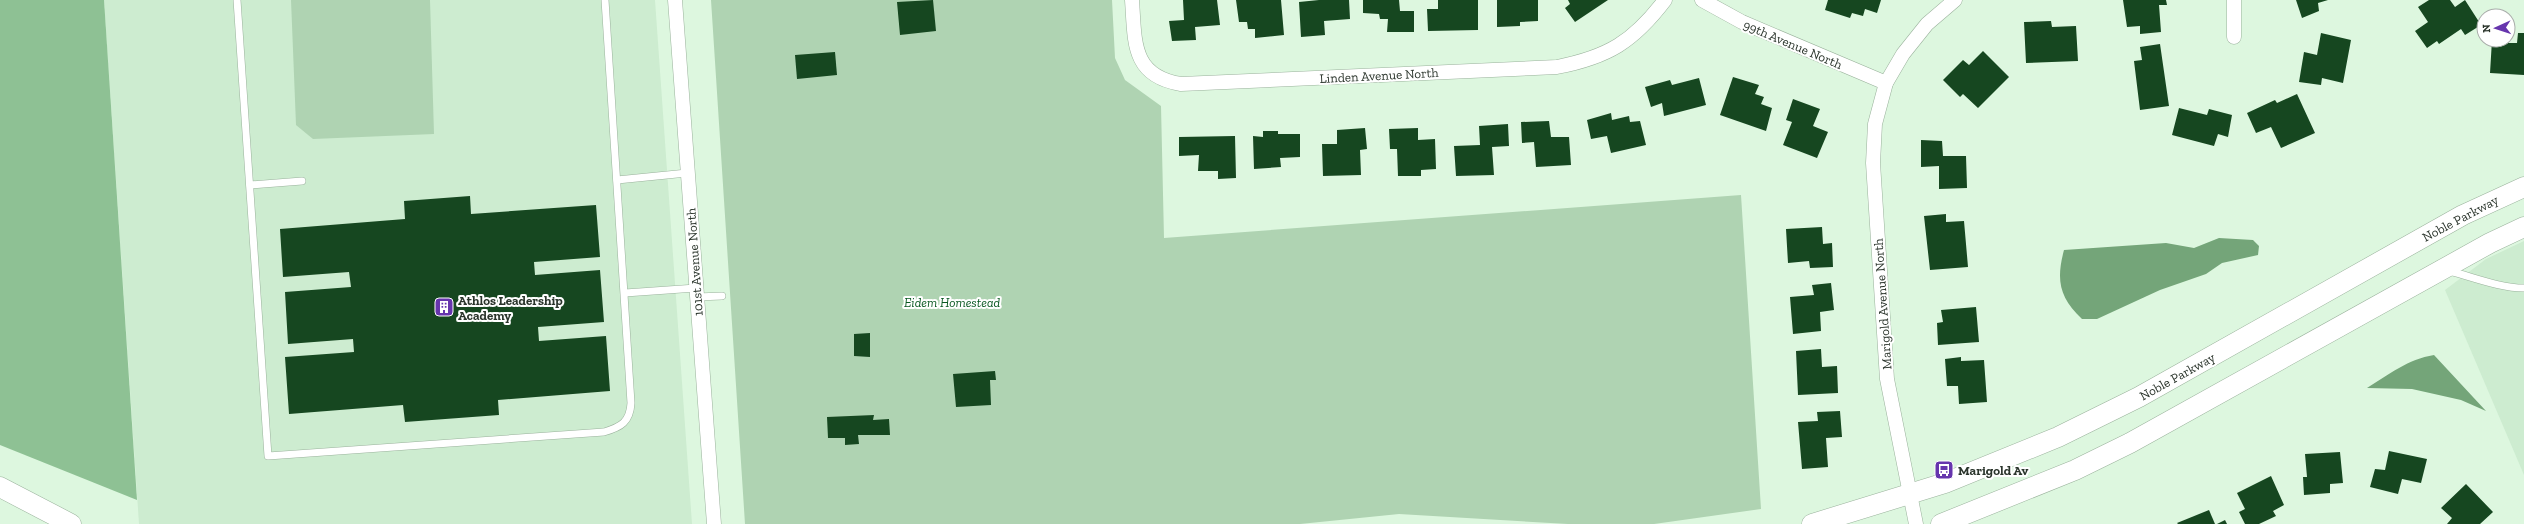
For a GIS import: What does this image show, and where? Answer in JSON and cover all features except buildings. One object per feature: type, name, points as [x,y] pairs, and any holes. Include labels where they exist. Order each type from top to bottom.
[{"type":"main road","name":"Noble Parkway","points":[[1812,524],[1910,495],[1993,465],[2085,424],[2139,397],[2463,215],[2524,187]]},
{"type":"main road","points":[[1941,524],[2075,470],[2130,443],[2442,269],[2524,227]]},
{"type":"main road","points":[[0,487],[64,520],[84,524]]},
{"type":"street","name":"101st Avenue North","points":[[675,0],[714,524]]},
{"type":"street","name":"Linden Avenue North","points":[[1132,0],[1135,41],[1139,59],[1150,72],[1164,81],[1181,84],[1557,67],[1604,55],[1624,43],[1665,0]]},
{"type":"street","name":"99th Avenue North","points":[[1702,0],[1742,22],[1886,83]]},
{"type":"street","points":[[1886,83],[1903,54],[1926,24],[1955,0]]},
{"type":"street","points":[[2234,0],[2234,37]]},
{"type":"street","name":"Marigold Avenue North","points":[[1886,83],[1875,124],[1875,201],[1888,379],[1916,524]]},
{"type":"lane","points":[[237,0],[268,456],[604,432],[619,428],[627,420],[631,403],[605,0]]},
{"type":"lane","points":[[617,180],[687,173]]},
{"type":"lane","points":[[250,185],[302,181]]},
{"type":"lane","points":[[2442,269],[2479,278],[2507,288],[2524,288]]},
{"type":"lane","points":[[625,293],[696,292],[722,296]]},
{"type":"shaded area","points":[[0,0],[104,0],[137,500],[0,445]]},
{"type":"shaded area","points":[[104,0],[655,0],[692,524],[139,524]]},
{"type":"shaded area","points":[[2219,238],[2253,240],[2259,246],[2258,255],[2222,263],[2206,274],[2160,290],[2097,319],[2082,319],[2068,303],[2061,288],[2060,270],[2064,250],[2166,243],[2194,248]]},
{"type":"shaded area","points":[[2524,241],[2524,475],[2445,290],[2486,259]]},
{"type":"shaded area","points":[[2434,355],[2486,411],[2461,400],[2412,389],[2367,388],[2407,364]]},
{"type":"green space","points":[[291,0],[430,0],[434,134],[313,139],[296,125]]},
{"type":"green space","name":"Eidem Homestead","points":[[711,0],[1112,0],[1115,58],[1125,80],[1161,106],[1164,238],[1741,195],[1761,509],[1654,524],[1568,524],[1399,514],[1300,524],[745,524]]},
{"type":"place","name":"Athlos Leadership Academy","points":[[444,307]]},
{"type":"place","name":"Marigold Av","points":[[1944,470]]}]
